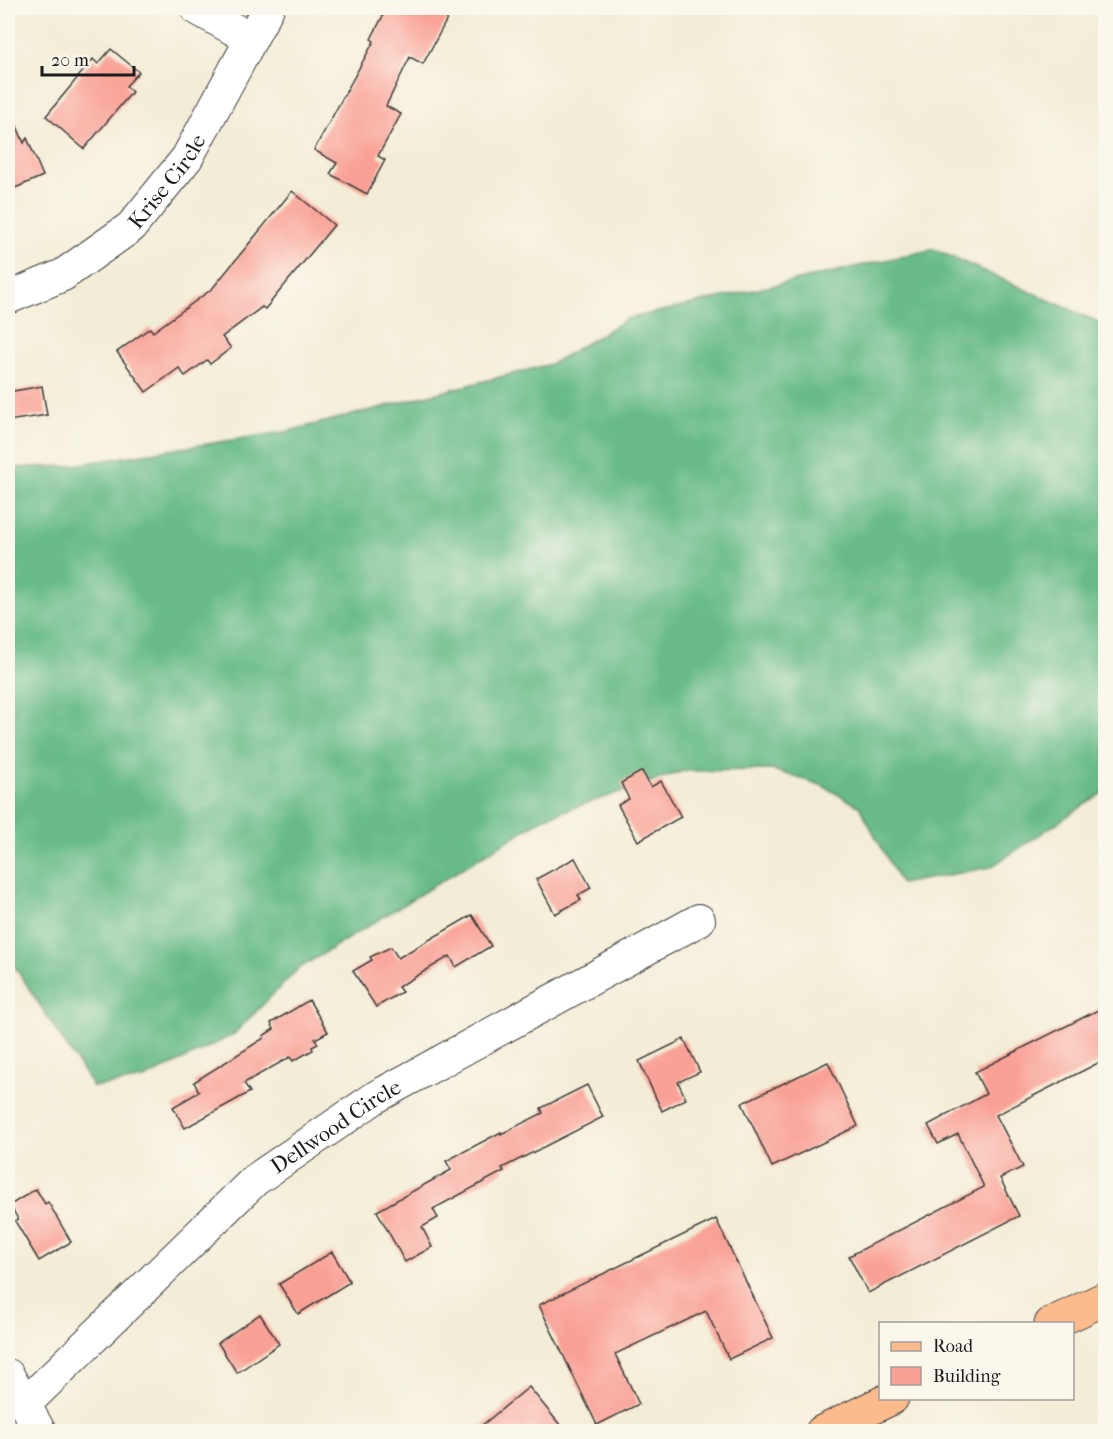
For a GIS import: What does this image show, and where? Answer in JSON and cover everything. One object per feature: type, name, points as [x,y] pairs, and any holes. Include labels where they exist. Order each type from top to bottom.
[{"type":"main road","points":[[1053,1322],[1106,1298]]},
{"type":"main road","points":[[822,1431],[888,1400]]},
{"type":"street","points":[[196,8],[251,39]]},
{"type":"street","name":"Krise Circle","points":[[8,298],[63,275],[131,227],[187,159],[268,8]]},
{"type":"street","name":"Dellwood Circle","points":[[25,1404],[255,1180],[376,1097],[699,920]]},
{"type":"street","points":[[8,1376],[40,1431]]},
{"type":"green space","points":[[934,249],[1105,325],[1105,791],[991,867],[901,884],[859,806],[821,785],[773,770],[683,771],[546,817],[298,969],[233,1035],[144,1079],[93,1087],[8,956],[8,468],[68,466],[289,431],[551,364],[627,319]]},
{"type":"building","points":[[387,8],[453,8],[423,64],[410,57],[386,106],[401,114],[378,156],[385,160],[367,194],[330,174],[337,163],[314,150],[374,41],[371,39]]},
{"type":"building","points":[[111,49],[139,72],[126,86],[132,92],[84,149],[46,116],[93,59],[98,64]]},
{"type":"building","points":[[8,105],[24,143],[27,138],[43,176],[8,191]]},
{"type":"building","points":[[292,191],[334,225],[265,309],[262,307],[222,337],[231,348],[210,364],[207,360],[185,376],[179,368],[146,392],[117,352],[150,328],[153,332],[212,289]]},
{"type":"building","points":[[42,386],[47,415],[8,421],[8,392]]},
{"type":"building","points":[[642,771],[651,787],[661,781],[681,817],[638,841],[618,805],[629,799],[621,783]]},
{"type":"building","points":[[575,858],[591,888],[578,895],[581,900],[555,914],[536,879]]},
{"type":"building","points":[[472,915],[491,946],[456,967],[450,956],[398,987],[402,992],[376,1007],[353,971],[372,960],[370,957],[391,947],[398,958]]},
{"type":"building","points":[[309,1000],[328,1032],[315,1039],[318,1044],[312,1047],[313,1050],[293,1061],[290,1057],[244,1083],[250,1092],[185,1128],[173,1107],[199,1092],[194,1082],[264,1038],[263,1036],[274,1029],[271,1023]]},
{"type":"building","points":[[1106,1006],[1106,1059],[996,1115],[1023,1167],[1000,1178],[1019,1216],[868,1293],[849,1256],[984,1187],[958,1134],[938,1144],[928,1125],[986,1094],[975,1072]]},
{"type":"building","points":[[684,1039],[700,1072],[678,1082],[686,1099],[662,1111],[639,1061]]},
{"type":"building","points":[[828,1062],[858,1126],[772,1167],[742,1103]]},
{"type":"building","points":[[587,1085],[603,1117],[502,1168],[504,1171],[433,1209],[438,1218],[422,1227],[432,1247],[405,1262],[377,1211],[451,1170],[446,1161],[543,1113],[541,1108]]},
{"type":"building","points":[[36,1189],[45,1204],[48,1202],[71,1242],[39,1261],[15,1221],[18,1219],[10,1205]]},
{"type":"building","points":[[716,1219],[773,1338],[729,1359],[706,1311],[615,1354],[639,1404],[597,1425],[539,1305]]},
{"type":"building","points":[[332,1252],[350,1282],[298,1314],[279,1284]]},
{"type":"building","points":[[260,1314],[279,1344],[237,1373],[218,1343]]},
{"type":"building","points":[[529,1387],[565,1431],[475,1431]]}]
